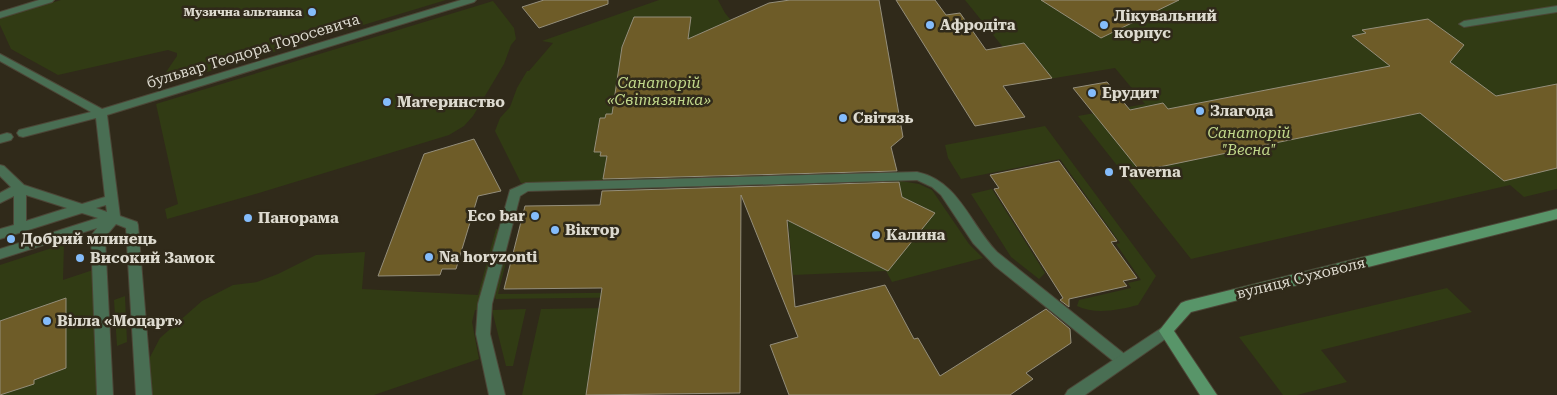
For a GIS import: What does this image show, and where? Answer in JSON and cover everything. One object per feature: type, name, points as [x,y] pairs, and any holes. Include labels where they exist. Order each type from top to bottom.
[{"type":"street","points":[[0,15],[49,0]]},
{"type":"street","name":"бульвар Теодора Торосевича","points":[[23,133],[101,113],[472,0]]},
{"type":"street","points":[[1464,24],[1557,9]]},
{"type":"street","points":[[0,60],[101,113],[114,218],[98,236],[105,395]]},
{"type":"street","points":[[0,170],[20,188],[132,225],[144,395]]},
{"type":"street","points":[[497,395],[483,334],[485,304],[514,193],[526,187],[928,177],[945,191],[978,240],[1002,265],[1122,360]]},
{"type":"street","points":[[0,198],[20,188]]},
{"type":"street","points":[[20,188],[20,227]]},
{"type":"street","points":[[0,234],[112,199]]},
{"type":"street","name":"вулиця Суховоля","points":[[1073,395],[1166,331],[1186,307],[1557,214]]},
{"type":"street","points":[[0,254],[114,218]]},
{"type":"street","points":[[1166,331],[1208,395]]},
{"type":"green space","points":[[61,0],[446,0],[161,86],[164,75],[177,56],[177,53],[168,50],[58,75],[11,49],[0,25],[0,18]]},
{"type":"green space","name":"Санаторій «Світязянка»","points":[[659,0],[718,0],[734,24],[709,168],[690,177],[521,183],[495,131],[500,118],[510,107],[517,88],[527,71],[553,43],[542,41]]},
{"type":"green space","name":"Санаторій \"Весна\"","points":[[965,0],[1557,0],[1557,189],[1524,197],[1510,185],[1191,259],[1078,116],[1145,104],[1115,68],[1031,82]]},
{"type":"green space","points":[[493,1],[514,28],[516,39],[511,45],[504,64],[473,116],[464,126],[449,135],[167,219],[165,209],[178,204],[156,104]]},
{"type":"green space","points":[[1045,126],[1156,276],[1138,305],[1099,311],[1077,306],[1079,300],[1131,288],[1128,283],[1141,280],[1116,244],[1120,243],[1060,159],[961,179],[948,158],[945,145]]},
{"type":"green space","name":"Калина","points":[[895,180],[919,184],[932,190],[969,244],[983,258],[892,282],[886,271],[793,275],[785,187],[846,194],[858,181]]},
{"type":"green space","points":[[992,189],[1045,273],[1039,279],[1011,257],[971,194]]},
{"type":"green space","points":[[496,229],[500,229],[479,310],[475,310],[472,322],[479,359],[374,395],[152,395],[149,359],[160,338],[202,301],[233,285],[257,282],[316,255],[365,252],[362,289],[478,295]]},
{"type":"green space","name":"Вілла «Моцарт»","points":[[64,244],[63,280],[93,270],[97,395],[0,395],[0,265]]},
{"type":"green space","points":[[501,258],[507,258],[498,294],[741,291],[741,296],[496,299],[492,294]]},
{"type":"green space","points":[[1447,288],[1472,312],[1321,350],[1347,382],[1297,395],[1283,395],[1239,337]]},
{"type":"green space","points":[[125,296],[127,342],[117,346],[114,300]]},
{"type":"green space","points":[[740,306],[740,318],[597,321],[586,395],[522,395],[541,309]]},
{"type":"green space","points":[[526,309],[513,366],[506,366],[492,310]]},
{"type":"building","points":[[544,0],[608,0],[608,4],[539,28],[522,7]]},
{"type":"building","points":[[790,0],[879,0],[903,137],[891,147],[897,171],[603,179],[607,156],[600,156],[601,152],[594,152],[600,118],[605,118],[606,114],[612,114],[622,47],[634,17],[691,17],[688,39],[769,3]]},
{"type":"building","points":[[896,0],[935,0],[946,15],[960,13],[986,50],[1024,43],[1052,78],[1003,86],[1025,117],[975,126]]},
{"type":"building","name":"Лікувальний корпус","points":[[1041,0],[1179,0],[1101,38]]},
{"type":"building","points":[[1428,19],[1464,45],[1450,62],[1496,96],[1557,84],[1557,168],[1504,181],[1420,113],[1140,171],[1073,88],[1107,82],[1130,110],[1163,103],[1168,109],[1390,66],[1352,36],[1366,33],[1362,30]]},
{"type":"building","points":[[474,139],[501,191],[478,196],[456,269],[442,269],[440,275],[378,276],[424,154]]},
{"type":"building","points":[[1059,161],[1117,241],[1111,242],[1137,278],[1123,281],[1127,286],[1069,299],[1069,307],[1060,300],[1063,298],[994,189],[999,188],[990,175]]},
{"type":"building","points":[[899,182],[902,197],[935,213],[888,271],[787,220],[795,307],[885,285],[914,339],[918,338],[940,376],[1046,309],[1070,329],[1071,343],[1026,373],[1033,379],[1010,395],[789,395],[770,345],[798,337],[741,195],[740,393],[586,395],[602,288],[504,289],[525,206],[600,205],[602,191]]},
{"type":"building","points":[[66,298],[66,368],[34,380],[34,384],[0,395],[0,321]]},
{"type":"place","name":"Музична альтанка","points":[[312,12]]},
{"type":"place","name":"Афродіта","points":[[930,25]]},
{"type":"place","name":"Лікувальний корпус","points":[[1104,25]]},
{"type":"place","name":"Ерудит","points":[[1092,93]]},
{"type":"place","name":"Материнство","points":[[387,102]]},
{"type":"place","name":"Злагода","points":[[1200,111]]},
{"type":"place","name":"Світязь","points":[[843,118]]},
{"type":"place","name":"Taverna","points":[[1109,172]]},
{"type":"place","name":"Eco bar","points":[[535,216]]},
{"type":"place","name":"Панорама","points":[[248,218]]},
{"type":"place","name":"Віктор","points":[[555,230]]},
{"type":"place","name":"Калина","points":[[876,235]]},
{"type":"place","name":"Добрий млинець","points":[[11,239]]},
{"type":"place","name":"Na horyzonti","points":[[429,257]]},
{"type":"place","name":"Високий Замок","points":[[80,258]]},
{"type":"place","name":"Вілла «Моцарт»","points":[[47,321]]}]
